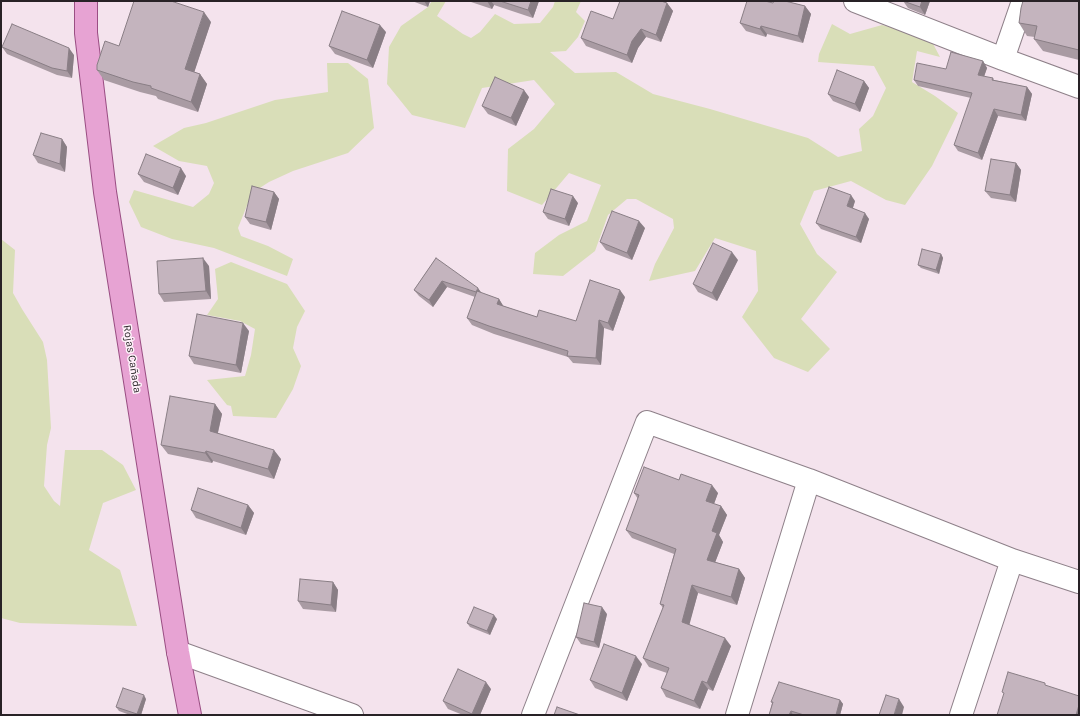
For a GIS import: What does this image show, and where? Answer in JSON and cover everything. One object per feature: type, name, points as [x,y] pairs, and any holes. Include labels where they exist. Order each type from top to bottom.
[{"type":"main road","name":"Rojas Cañada","points":[[86,1],[86,33],[105,192],[178,652],[190,715]]},
{"type":"street","points":[[855,1],[1079,87]]},
{"type":"street","points":[[1003,59],[1023,1]]},
{"type":"street","points":[[533,715],[647,422],[809,480],[1012,560],[1079,582]]},
{"type":"street","points":[[737,715],[809,480]]},
{"type":"street","points":[[961,715],[1012,560]]},
{"type":"street","points":[[178,652],[352,715]]},
{"type":"green space","points":[[432,1],[446,1],[437,16],[471,38],[480,32],[495,14],[514,24],[540,23],[553,7],[555,1],[581,1],[576,12],[585,21],[578,37],[566,51],[550,52],[575,73],[616,72],[653,94],[808,138],[838,157],[862,151],[859,129],[873,116],[886,88],[874,66],[818,62],[819,54],[832,24],[850,34],[882,25],[930,38],[940,57],[917,51],[912,82],[935,96],[958,113],[932,166],[905,205],[886,200],[851,181],[814,191],[800,224],[817,254],[837,272],[801,319],[830,349],[808,372],[774,358],[742,317],[758,291],[756,251],[715,238],[695,271],[649,281],[655,264],[674,228],[673,219],[636,199],[627,199],[608,215],[595,251],[563,276],[533,274],[535,253],[559,235],[587,221],[601,185],[569,173],[542,205],[507,191],[508,149],[534,129],[555,104],[534,80],[482,88],[465,128],[412,115],[387,84],[389,47],[401,26],[428,7]]},
{"type":"green space","points":[[327,63],[348,63],[368,79],[374,128],[348,153],[293,171],[269,182],[252,193],[238,228],[241,236],[268,246],[293,259],[287,276],[214,248],[172,239],[141,227],[129,202],[134,190],[193,207],[209,194],[214,183],[207,166],[179,161],[153,146],[184,128],[206,123],[275,100],[328,92]]},
{"type":"green space","points":[[1,239],[15,250],[13,293],[43,342],[47,360],[51,428],[47,445],[44,486],[54,501],[60,506],[65,450],[102,450],[123,465],[136,490],[103,503],[89,550],[120,570],[137,626],[20,623],[1,618]]},
{"type":"green space","points":[[231,262],[287,284],[305,311],[297,327],[293,348],[301,366],[293,389],[276,418],[233,416],[231,406],[227,405],[207,380],[245,376],[251,355],[255,329],[240,321],[207,315],[218,299],[215,269]]},
{"type":"building","points":[[134,1],[171,1],[204,12],[185,69],[200,74],[191,102],[151,88],[151,86],[133,82],[97,70],[97,65],[105,41],[119,46]]},
{"type":"building","points":[[500,1],[531,1],[528,10]]},
{"type":"building","points":[[620,1],[661,1],[667,3],[656,35],[641,29],[632,41],[627,55],[581,38],[591,11],[613,19]]},
{"type":"building","points":[[747,1],[765,1],[773,3],[774,1],[785,1],[805,6],[798,36],[761,26],[760,29],[740,23]]},
{"type":"building","points":[[903,1],[922,1],[920,7]]},
{"type":"building","points":[[1023,1],[1079,1],[1079,50],[1034,39],[1037,26],[1019,23]]},
{"type":"building","points":[[342,11],[380,25],[367,60],[329,46]]},
{"type":"building","points":[[12,24],[69,48],[67,71],[52,68],[2,47]]},
{"type":"building","points":[[951,52],[983,61],[978,75],[993,78],[992,80],[1027,87],[1021,115],[994,109],[978,153],[954,145],[972,93],[914,80],[917,63],[946,69]]},
{"type":"building","points":[[837,70],[864,81],[855,104],[828,94]]},
{"type":"building","points":[[495,77],[524,90],[511,118],[482,106]]},
{"type":"building","points":[[41,133],[62,139],[60,164],[33,155]]},
{"type":"building","points":[[146,154],[181,168],[173,188],[138,174]]},
{"type":"building","points":[[991,159],[1016,163],[1010,195],[985,191]]},
{"type":"building","points":[[252,186],[274,192],[266,222],[245,217]]},
{"type":"building","points":[[829,187],[851,195],[847,206],[865,213],[856,237],[816,223]]},
{"type":"building","points":[[551,189],[573,196],[565,219],[543,212]]},
{"type":"building","points":[[612,211],[639,221],[627,253],[600,242]]},
{"type":"building","points":[[713,243],[732,252],[712,293],[693,284]]},
{"type":"building","points":[[922,249],[941,254],[936,270],[918,265]]},
{"type":"building","points":[[203,258],[206,291],[159,294],[157,261]]},
{"type":"building","points":[[436,258],[478,288],[476,292],[442,281],[429,300],[414,290]]},
{"type":"building","points":[[590,280],[620,290],[608,323],[599,320],[596,358],[567,356],[568,351],[467,318],[477,291],[499,299],[497,304],[537,317],[539,310],[576,321]]},
{"type":"building","points":[[197,314],[243,323],[236,365],[189,356]]},
{"type":"building","points":[[170,396],[215,404],[210,431],[274,450],[268,469],[206,451],[205,453],[161,445]]},
{"type":"building","points":[[644,467],[679,480],[681,474],[712,485],[706,501],[721,506],[712,531],[717,533],[707,560],[739,569],[731,597],[692,585],[682,622],[725,638],[707,683],[702,681],[694,701],[661,688],[669,668],[643,658],[664,605],[660,604],[676,549],[626,530],[639,495],[634,493]]},
{"type":"building","points":[[198,488],[248,505],[241,528],[191,510]]},
{"type":"building","points":[[300,579],[333,582],[331,605],[298,601]]},
{"type":"building","points":[[584,603],[602,607],[594,642],[576,637]]},
{"type":"building","points":[[474,607],[494,615],[487,631],[467,623]]},
{"type":"building","points":[[604,644],[636,656],[622,693],[590,680]]},
{"type":"building","points":[[458,669],[486,682],[472,714],[443,701]]},
{"type":"building","points":[[1008,672],[1045,683],[1045,685],[1079,696],[1079,705],[1076,715],[997,715],[1004,693],[1002,692]]},
{"type":"building","points":[[779,682],[840,700],[836,715],[804,715],[791,711],[789,715],[769,715],[773,702],[771,702]]},
{"type":"building","points":[[123,688],[144,695],[137,714],[116,707]]},
{"type":"building","points":[[886,695],[899,699],[894,715],[879,715]]},
{"type":"building","points":[[557,707],[580,715],[554,715]]}]
